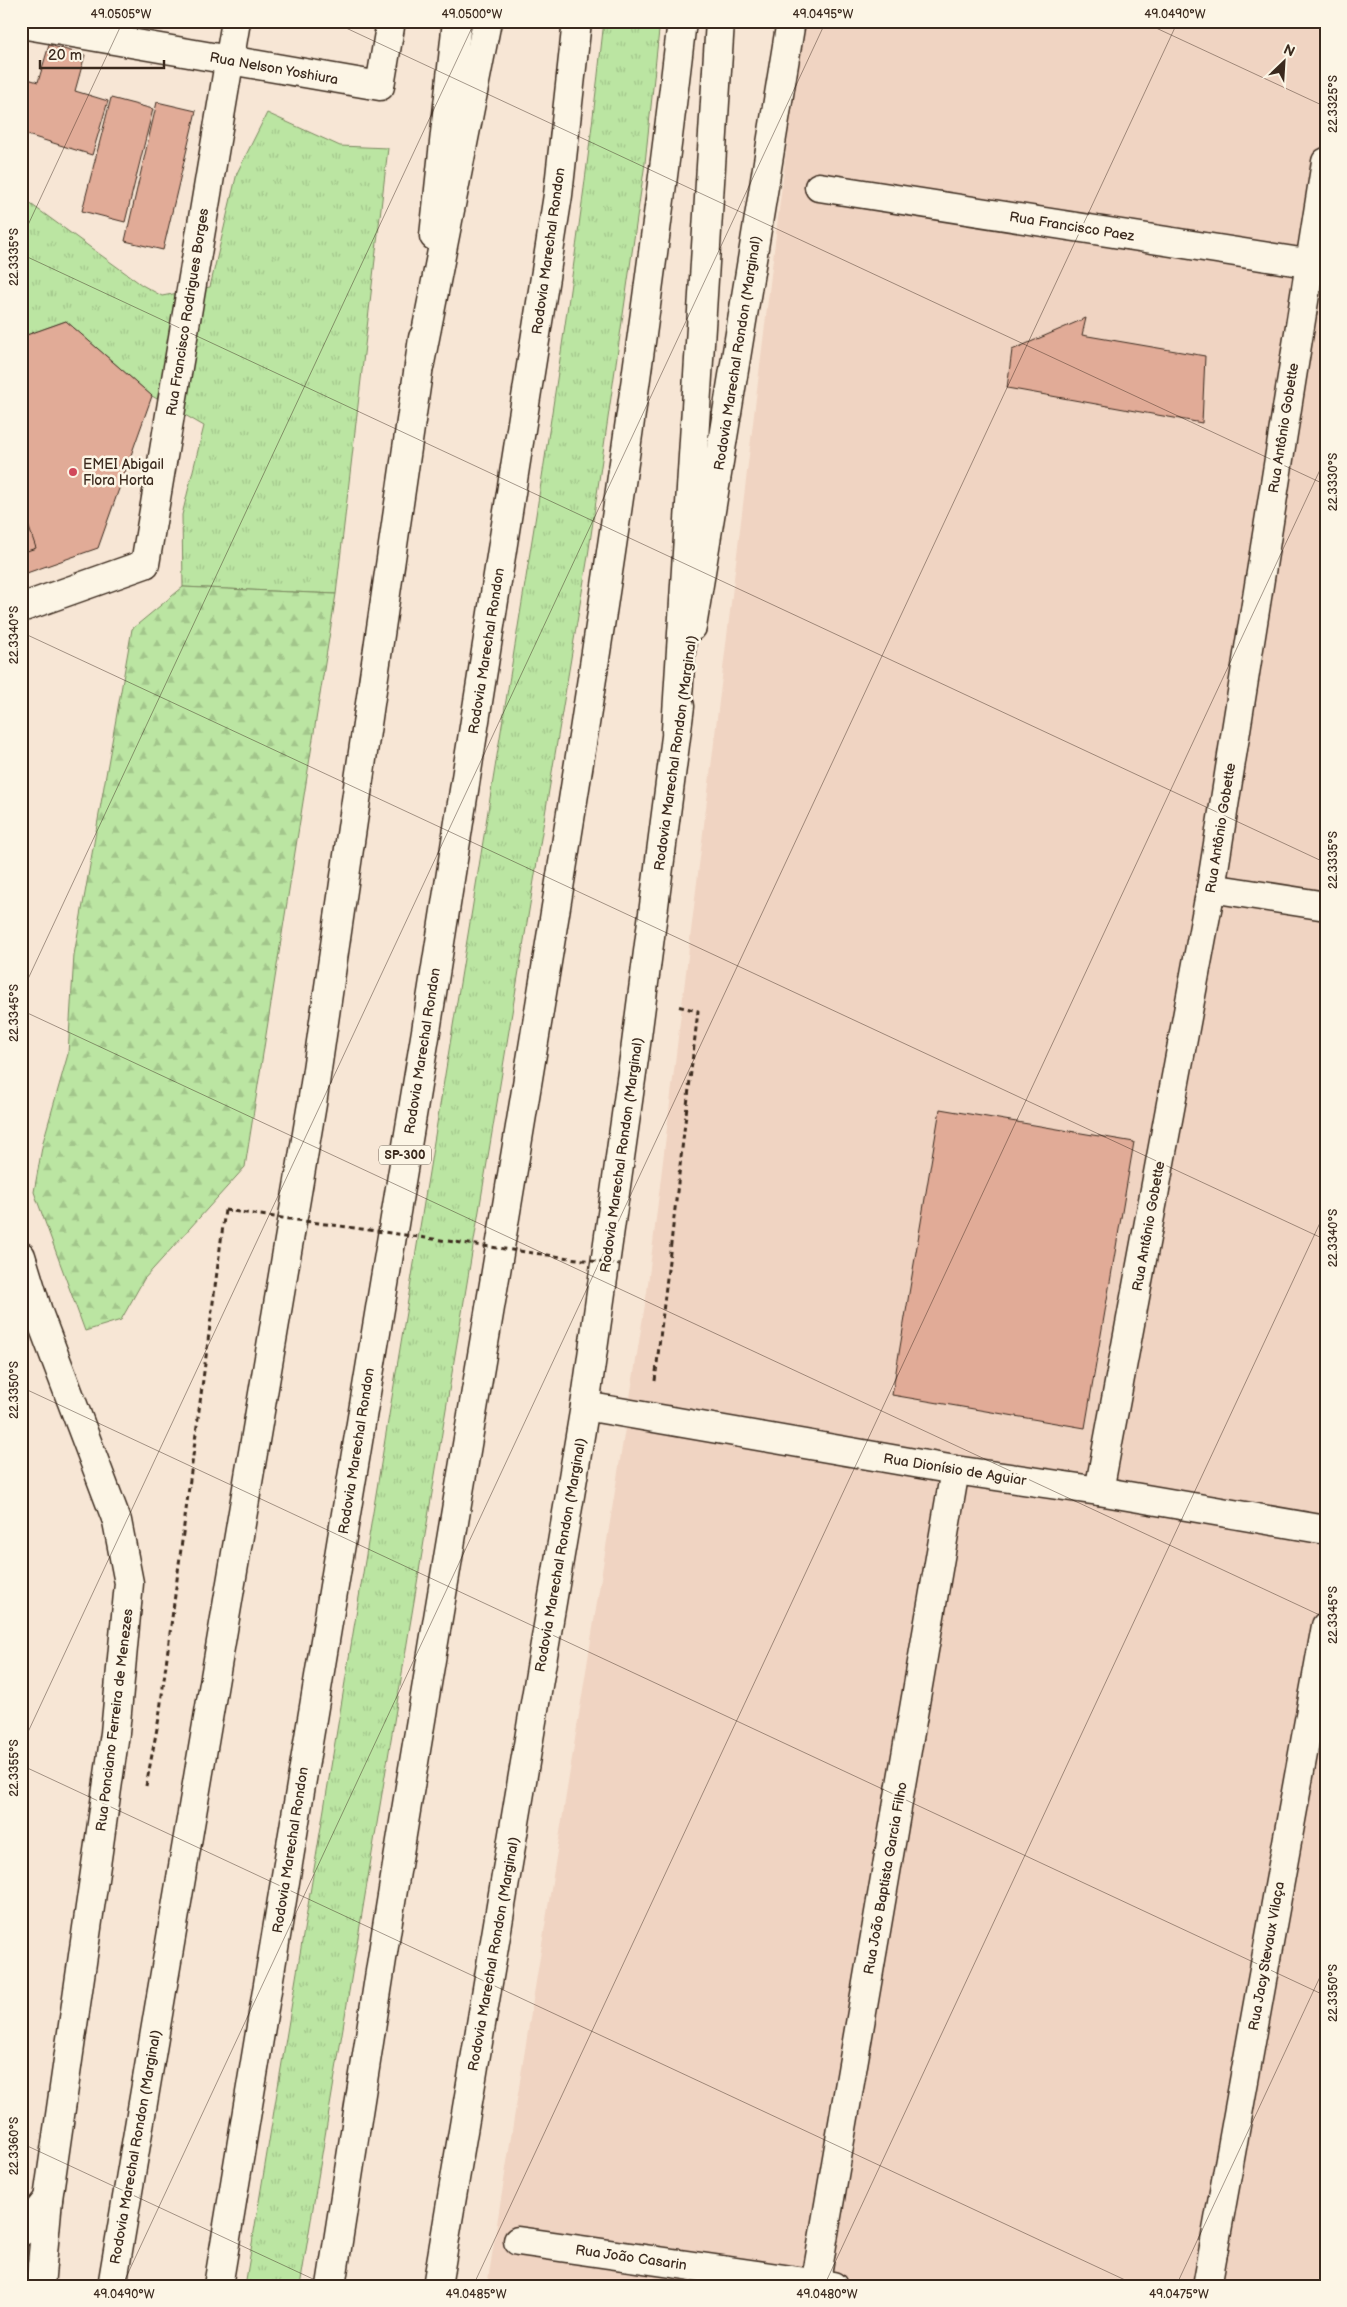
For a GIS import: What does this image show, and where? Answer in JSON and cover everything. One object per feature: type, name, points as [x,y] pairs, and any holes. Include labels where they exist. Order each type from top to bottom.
[{"type":"main road","name":"Rua Francisco Rodrigues Borges","points":[[21,608],[145,564],[236,21]]},
{"type":"main road","name":"Rua Nelson Yoshiura","points":[[21,24],[380,86],[391,21]]},
{"type":"main road","name":"Rodovia Marechal Rondon (Marginal)","points":[[112,2286],[312,1104],[420,363],[458,21]]},
{"type":"main road","points":[[420,363],[487,21]]},
{"type":"main road","name":"Rodovia Marechal Rondon","points":[[218,2286],[426,1031],[558,195],[577,21]]},
{"type":"main road","points":[[331,2286],[384,1943],[531,1067],[588,712],[660,208],[682,21]]},
{"type":"main road","points":[[676,730],[720,21]]},
{"type":"main road","name":"Rodovia Marechal Rondon (Marginal)","points":[[437,2286],[585,1406],[636,1044],[676,730],[791,21]]},
{"type":"main road","name":"Rua Antônio Gobette","points":[[1100,1491],[1211,888],[1317,265],[1326,162]]},
{"type":"main road","name":"Rua Francisco Paez","points":[[819,187],[1317,265]]},
{"type":"main road","points":[[1211,888],[1326,906]]},
{"type":"main road","name":"Rua Ponciano Ferreira de Menezes","points":[[21,1256],[30,1319],[117,1521],[129,1583],[115,1733],[48,2199],[40,2286]]},
{"type":"main road","name":"Rua Dionísio de Aguiar","points":[[585,1406],[955,1470],[1100,1491],[1326,1530]]},
{"type":"main road","name":"Rua João Baptista Garcia Filho","points":[[821,2285],[955,1470]]},
{"type":"main road","name":"Rua Jacy Stevaux Vilaça","points":[[1207,2286],[1326,1626]]},
{"type":"main road","points":[[21,2232],[48,2199]]},
{"type":"main road","name":"Rua João Casarin","points":[[518,2241],[821,2285]]},
{"type":"path","points":[[652,1417],[669,1253],[698,1011],[672,1005]]},
{"type":"path","points":[[158,1718],[225,1210],[620,1265],[622,1255]]},
{"type":"shaded area","points":[[802,21],[1326,21],[1326,2286],[487,2286],[647,1292]]},
{"type":"green space","points":[[604,21],[660,21],[645,163],[588,556],[300,2286],[245,2286],[544,467],[591,133]]},
{"type":"green space","points":[[267,113],[340,146],[388,148],[336,594],[183,587],[182,515],[204,426],[152,396],[66,321],[21,337],[21,197],[142,285],[162,296],[210,287],[237,173]]},
{"type":"green space","points":[[183,587],[336,594],[245,1167],[144,1279],[121,1320],[85,1331],[34,1192],[43,1142],[68,1054],[74,955],[132,629]]},
{"type":"building","points":[[330,21],[361,21],[360,27]]},
{"type":"building","points":[[49,45],[85,55],[75,91],[108,101],[92,155],[21,133],[21,77],[38,82]]},
{"type":"building","points":[[111,98],[153,109],[125,222],[82,211]]},
{"type":"building","points":[[157,102],[196,111],[163,250],[125,241]]},
{"type":"building","points":[[1086,318],[1082,335],[1205,356],[1202,423],[1007,388],[1012,350]]},
{"type":"building","name":"EMEI Abigail Flora Horta","points":[[66,321],[152,396],[98,548],[21,575],[21,337]]},
{"type":"building","points":[[21,504],[36,548],[21,553]]},
{"type":"building","points":[[940,1109],[1134,1142],[1085,1428],[892,1395]]},
{"type":"place","name":"EMEI Abigail Flora Horta","points":[[73,472]]}]
